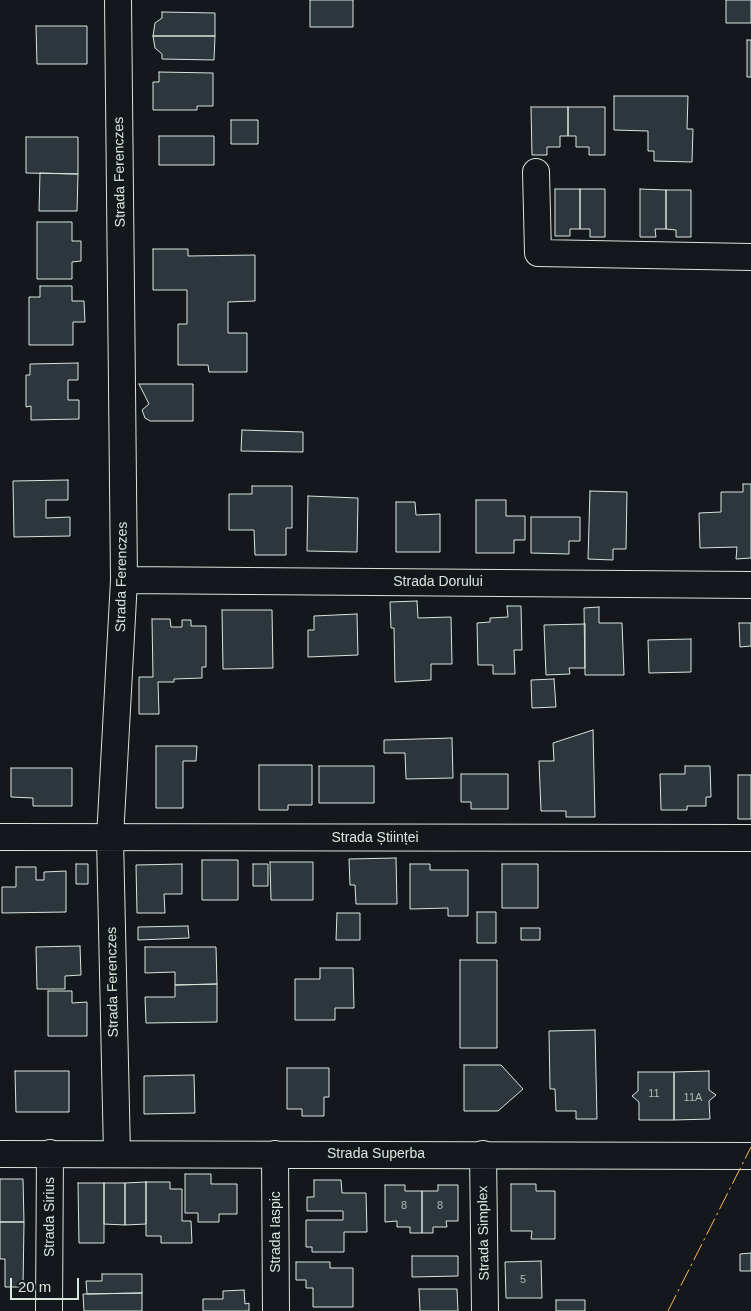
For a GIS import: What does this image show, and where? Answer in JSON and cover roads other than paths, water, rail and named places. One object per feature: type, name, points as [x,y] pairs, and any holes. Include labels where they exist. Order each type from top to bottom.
[{"type":"street","name":"Strada Ferenczes","points":[[118,0],[124,580],[110,838],[118,1154]]},
{"type":"street","points":[[536,172],[538,253],[751,257]]},
{"type":"street","name":"Strada Dorului","points":[[124,580],[751,585]]},
{"type":"street","name":"Strada Științei","points":[[0,837],[751,838]]},
{"type":"street","name":"Strada Sirius","points":[[49,1311],[50,1153]]},
{"type":"street","name":"Strada Superba","points":[[0,1154],[751,1156]]},
{"type":"street","name":"Strada Iaspic","points":[[275,1154],[276,1311]]},
{"type":"street","name":"Strada Simplex","points":[[483,1154],[485,1311]]}]
